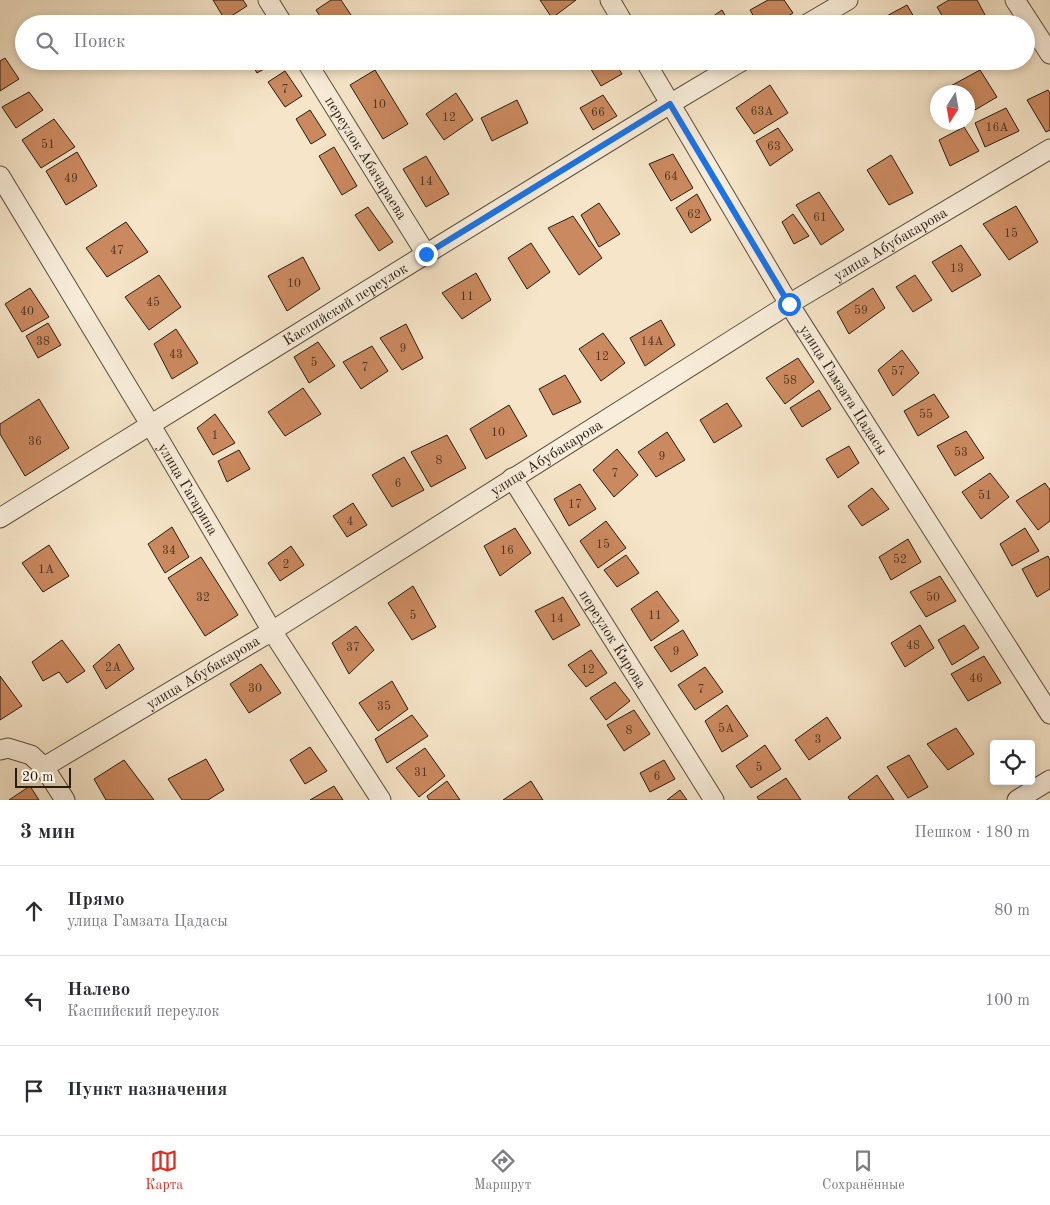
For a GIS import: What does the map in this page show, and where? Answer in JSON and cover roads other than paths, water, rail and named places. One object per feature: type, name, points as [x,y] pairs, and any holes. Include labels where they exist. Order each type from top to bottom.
[{"type":"street","points":[[268,0],[277,15]]},
{"type":"street","points":[[610,0],[619,15]]},
{"type":"street","points":[[822,15],[848,0]]},
{"type":"street","points":[[1015,0],[1025,15]]},
{"type":"street","points":[[1035,31],[1050,54]]},
{"type":"street","name":"переулок Абачараева","points":[[312,70],[426,254]]},
{"type":"street","name":"улица Гамзата Цадасы","points":[[650,70],[789,304],[1050,714]]},
{"type":"street","name":"Каспийский переулок","points":[[0,518],[727,70]]},
{"type":"street","name":"улица Абубакарова","points":[[44,767],[272,631],[789,304],[1050,149]]},
{"type":"street","name":"улица Гагарина","points":[[0,176],[272,631],[381,800]]},
{"type":"street","name":"переулок Кирова","points":[[512,478],[714,800]]},
{"type":"street","points":[[4,749],[31,755],[44,767],[65,800]]},
{"type":"street","points":[[1017,800],[1050,780]]}]
